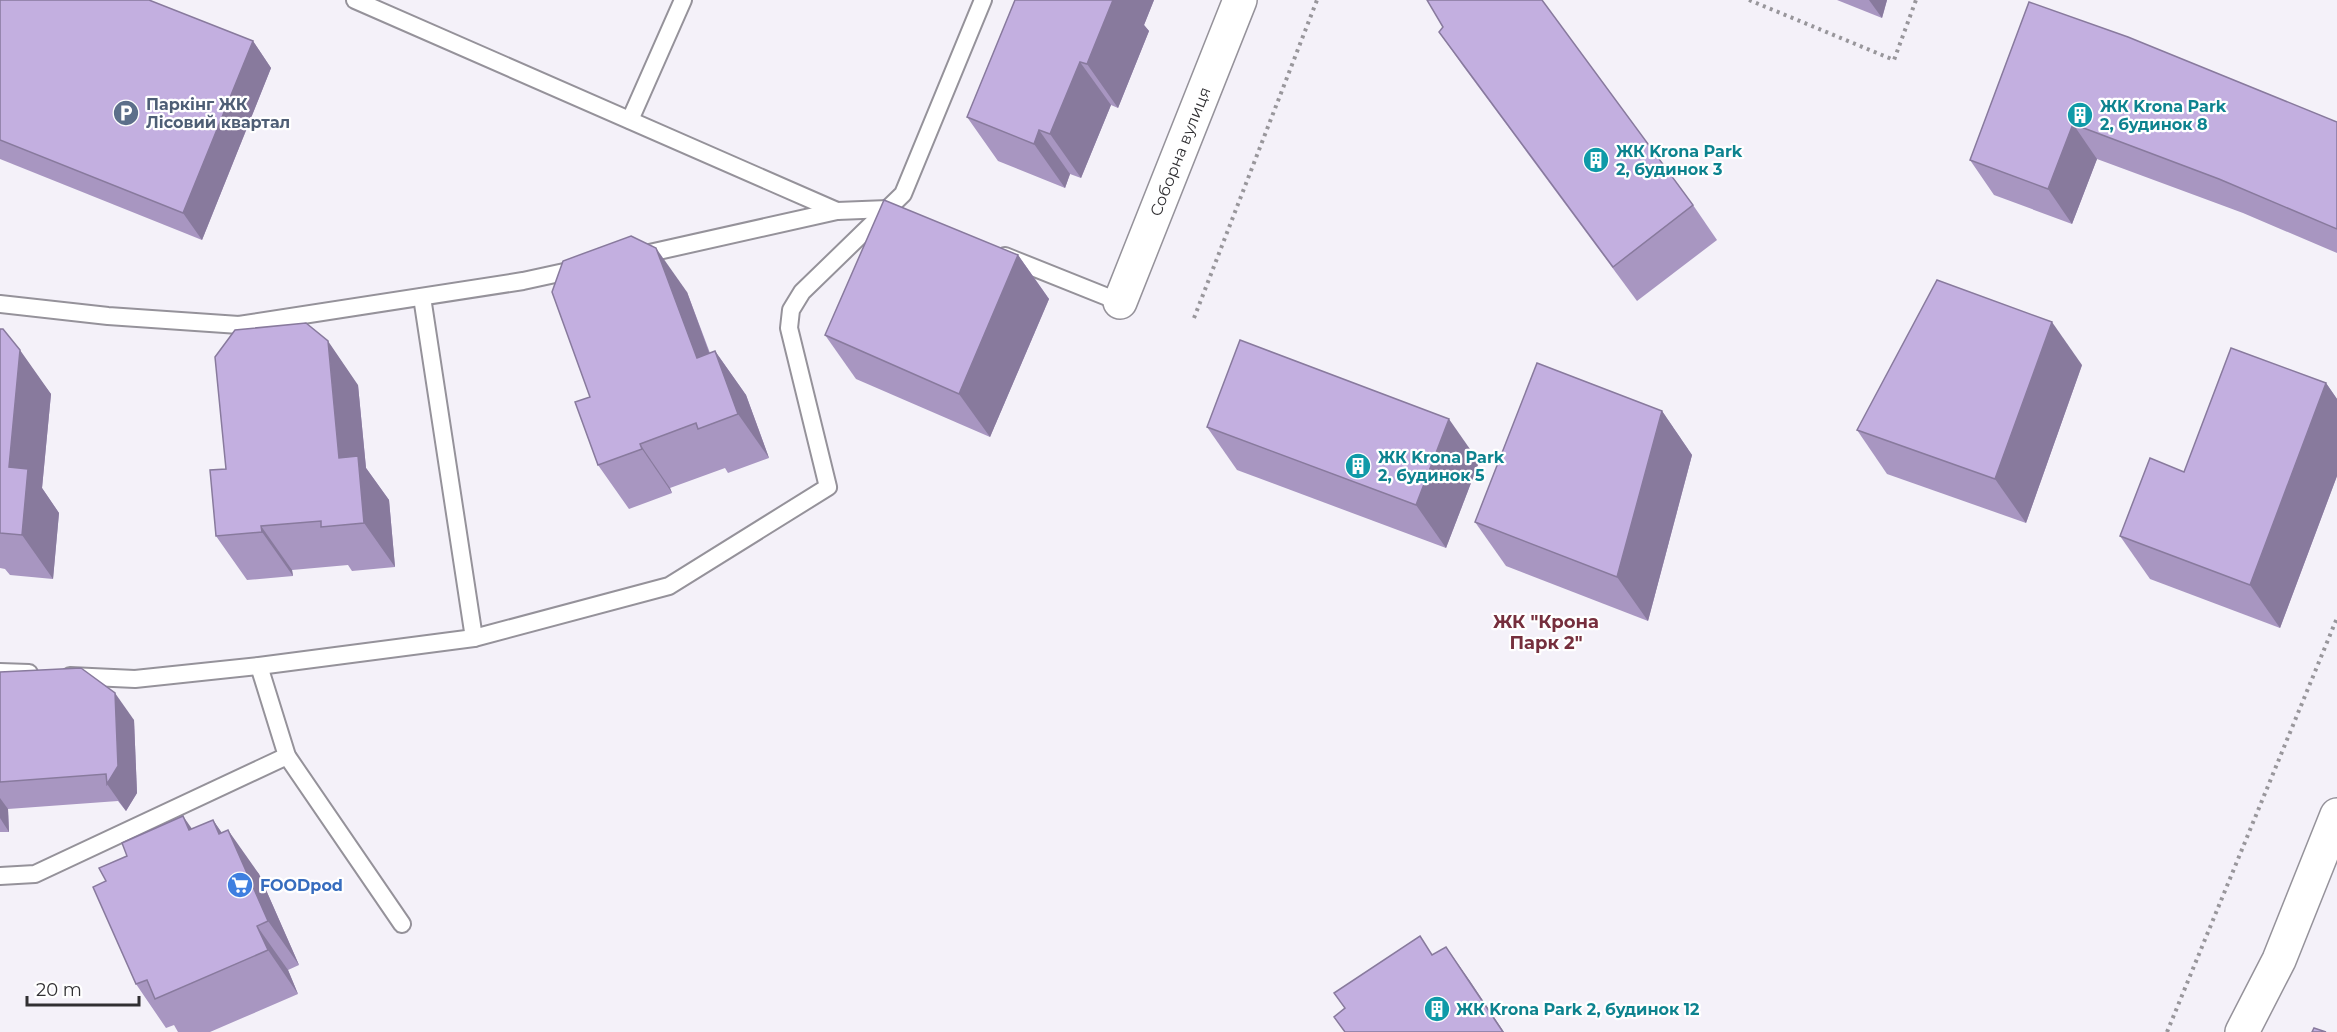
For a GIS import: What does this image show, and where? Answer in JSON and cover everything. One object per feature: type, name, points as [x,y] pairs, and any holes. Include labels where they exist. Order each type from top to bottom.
[{"type":"street","name":"Соборна вулиця","points":[[1120,302],[1240,0]]},
{"type":"street","points":[[2242,1032],[2279,960],[2337,815]]},
{"type":"lane","points":[[355,0],[837,211]]},
{"type":"lane","points":[[630,120],[683,0]]},
{"type":"lane","points":[[0,672],[135,679],[259,666],[474,638],[669,586],[828,487],[789,328],[791,310],[802,292],[903,194],[983,0]]},
{"type":"lane","points":[[616,260],[837,211],[888,209],[909,218]]},
{"type":"lane","points":[[995,252],[1120,302]]},
{"type":"lane","points":[[0,304],[108,316],[239,325],[524,281],[593,266]]},
{"type":"lane","points":[[422,297],[474,638]]},
{"type":"lane","points":[[259,666],[287,756],[402,924]]},
{"type":"lane","points":[[0,876],[34,874],[287,756]]},
{"type":"path","points":[[1194,318],[1317,0]]},
{"type":"path","points":[[1749,0],[1894,60],[1916,0]]},
{"type":"path","points":[[2167,1032],[2337,618]]},
{"type":"building","name":"Паркінг ЖК Лісовий квартал","points":[[0,0],[149,0],[253,41],[183,213],[0,140]]},
{"type":"building","points":[[1015,0],[1113,0],[1087,64],[1080,62],[1050,134],[1039,130],[1034,144],[967,117]]},
{"type":"building","name":"ЖК Krona Park 2, будинок 3","points":[[1427,0],[1542,0],[1693,205],[1613,267],[1439,32],[1443,27]]},
{"type":"building","points":[[2029,2],[2128,37],[2337,122],[2337,229],[2219,179],[2073,124],[2048,189],[1970,160]]},
{"type":"building","points":[[884,200],[1018,255],[959,394],[825,335]]},
{"type":"building","points":[[631,236],[656,248],[697,358],[715,351],[738,414],[698,429],[696,423],[640,444],[642,449],[598,465],[575,402],[590,397],[552,292],[563,261]]},
{"type":"building","points":[[1937,280],[2052,322],[1995,479],[1857,430]]},
{"type":"building","points":[[306,323],[328,341],[339,458],[358,456],[364,523],[321,527],[321,521],[261,526],[262,532],[216,536],[210,470],[226,469],[215,357],[235,330]]},
{"type":"building","points":[[0,329],[3,329],[20,350],[9,467],[28,469],[22,535],[0,533]]},
{"type":"building","points":[[1240,340],[1449,419],[1416,505],[1207,427]]},
{"type":"building","points":[[2231,348],[2326,383],[2250,585],[2120,536],[2150,458],[2184,472]]},
{"type":"building","points":[[1537,363],[1662,411],[1617,577],[1475,522]]},
{"type":"building","points":[[81,668],[115,693],[118,766],[107,784],[106,774],[0,782],[0,672]]},
{"type":"building","points":[[183,816],[189,830],[213,820],[219,834],[228,830],[268,921],[257,926],[268,950],[155,999],[147,980],[136,984],[93,887],[106,881],[99,868],[127,856],[122,843]]},
{"type":"building","points":[[1420,936],[1432,955],[1446,947],[1503,1032],[1345,1032],[1334,1017],[1345,1008],[1334,993]]},
{"type":"building","points":[[2314,1028],[2326,1032],[2312,1032]]},
{"type":"place","name":"Паркінг ЖК Лісовий квартал","points":[[126,113]]},
{"type":"place","name":"ЖК Krona Park 2, будинок 8","points":[[2080,115]]},
{"type":"place","name":"ЖК Krona Park 2, будинок 3","points":[[1596,160]]},
{"type":"place","name":"ЖК Krona Park 2, будинок 5","points":[[1358,466]]},
{"type":"place","name":"FOODpod","points":[[240,885]]},
{"type":"place","name":"ЖК Krona Park 2, будинок 12","points":[[1437,1009]]},
{"type":"district","name":"ЖК \"Крона Парк 2\"","points":[[1546,632]]}]
